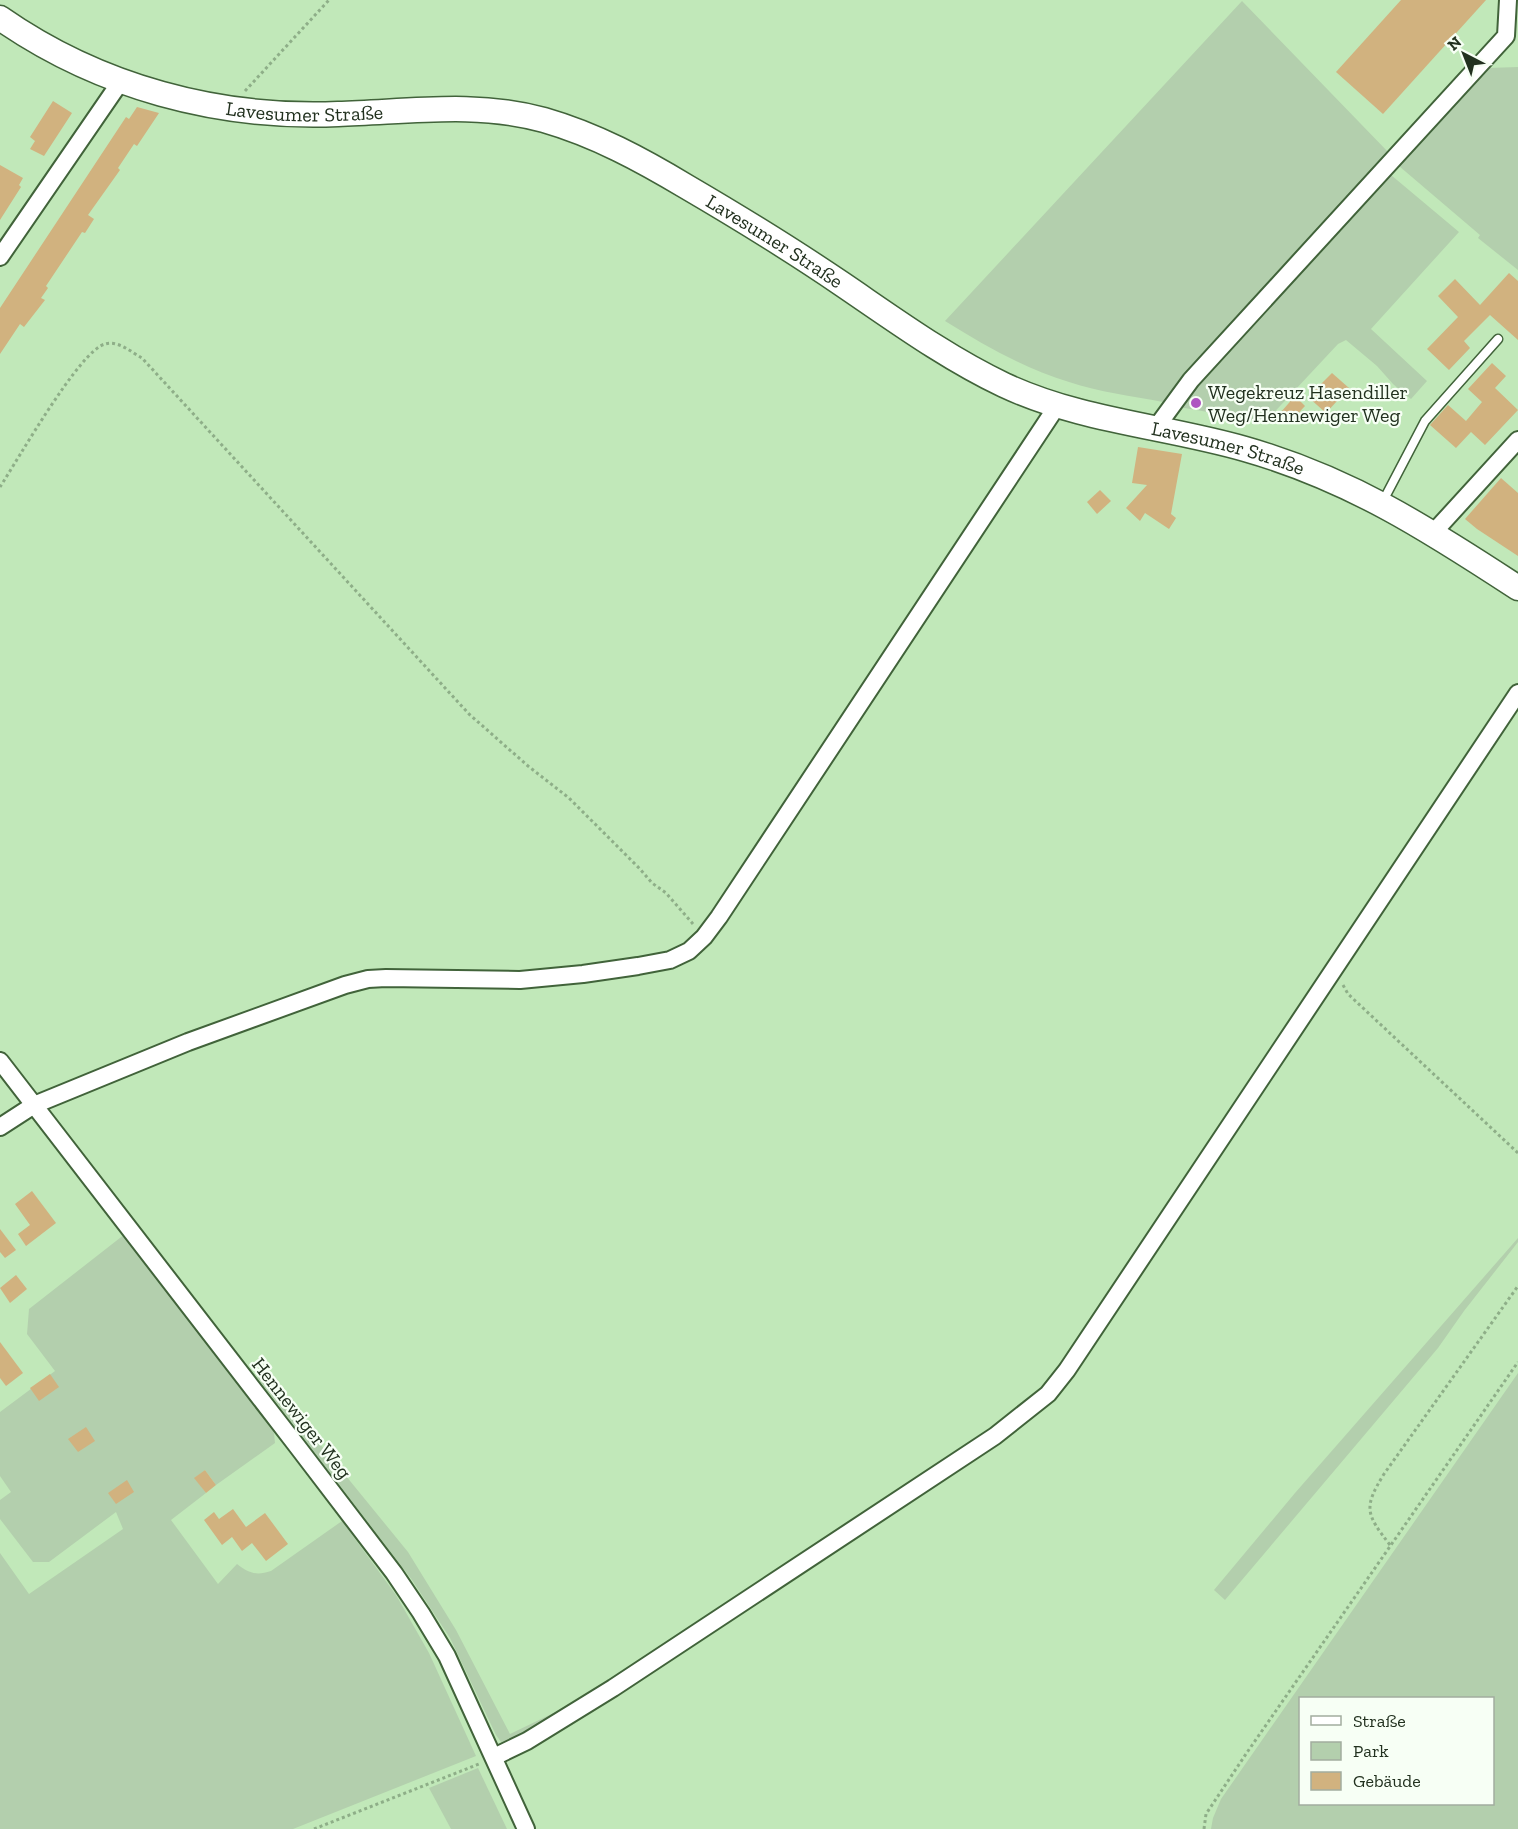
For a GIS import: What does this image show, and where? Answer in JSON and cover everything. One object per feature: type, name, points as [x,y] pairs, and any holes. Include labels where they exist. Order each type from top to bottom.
[{"type":"street","points":[[1155,429],[1191,380],[1512,41],[1508,0]]},
{"type":"street","name":"Lavesumer Straße","points":[[0,18],[48,48],[121,81],[186,101],[238,110],[311,115],[452,108],[482,109],[511,112],[585,134],[647,163],[732,213],[939,350],[1007,387],[1057,406],[1102,418],[1243,449],[1328,478],[1382,504],[1433,533],[1518,588]]},
{"type":"street","points":[[0,256],[121,81]]},
{"type":"street","points":[[0,1126],[34,1105],[188,1042],[314,995],[368,979],[404,977],[520,980],[583,974],[670,960],[689,951],[704,937],[1057,406]]},
{"type":"street","points":[[1433,533],[1518,440]]},
{"type":"street","points":[[494,1757],[527,1741],[623,1682],[995,1436],[1048,1394],[1073,1360],[1518,693]]},
{"type":"street","name":"Hennewiger Weg","points":[[0,1061],[394,1573],[447,1656],[526,1829]]},
{"type":"lane","points":[[1382,504],[1425,421],[1498,339]]},
{"type":"path","points":[[238,110],[241,96],[329,0]]},
{"type":"path","points":[[0,488],[75,370],[91,352],[103,344],[117,344],[142,358],[469,714],[528,766],[569,798],[652,883],[666,893],[704,937]]},
{"type":"path","points":[[1335,967],[1348,994],[1518,1153]]},
{"type":"path","points":[[1390,1545],[1376,1528],[1371,1517],[1372,1495],[1384,1474],[1518,1286]]},
{"type":"path","points":[[1204,1829],[1206,1814],[1518,1362]]},
{"type":"path","points":[[314,1829],[494,1757]]},
{"type":"green space","points":[[1242,1],[1390,154],[1163,402],[1116,394],[1052,376],[1005,356],[945,321]]},
{"type":"green space","points":[[1518,67],[1518,270],[1478,238],[1480,235],[1399,166],[1488,68]]},
{"type":"green space","points":[[1391,175],[1459,232],[1371,329],[1427,381],[1411,399],[1346,340],[1338,344],[1265,422],[1179,407]]},
{"type":"green space","points":[[125,1234],[274,1433],[275,1443],[216,1485],[205,1470],[195,1478],[206,1493],[171,1520],[218,1584],[237,1564],[253,1573],[271,1571],[342,1521],[396,1595],[429,1653],[476,1756],[293,1829],[0,1829],[0,1553],[29,1594],[123,1529],[116,1512],[49,1562],[33,1562],[0,1519],[0,1500],[11,1492],[0,1476],[0,1412],[55,1371],[27,1334],[29,1309]]},
{"type":"green space","points":[[1518,1238],[1518,1242],[1438,1348],[1225,1600],[1214,1590],[1295,1493]]},
{"type":"green space","points":[[262,1373],[408,1552],[456,1630],[510,1734],[566,1707],[513,1740],[501,1742],[450,1638],[412,1580],[257,1377]]},
{"type":"green space","points":[[1518,1373],[1518,1829],[1211,1829],[1221,1799]]},
{"type":"green space","points":[[478,1768],[507,1829],[451,1829],[429,1788]]},
{"type":"building","points":[[1401,0],[1486,0],[1383,114],[1336,72]]},
{"type":"building","points":[[53,101],[72,113],[44,156],[30,149],[35,141],[30,137]]},
{"type":"building","points":[[137,107],[159,113],[137,146],[134,144],[118,168],[120,170],[88,215],[94,219],[85,233],[82,232],[46,286],[48,288],[41,298],[45,300],[24,327],[20,324],[0,354],[0,308],[126,117],[129,119]]},
{"type":"building","points":[[0,165],[23,178],[19,185],[21,187],[0,220]]},
{"type":"building","points":[[1509,273],[1518,281],[1518,340],[1490,315],[1464,341],[1470,348],[1449,370],[1427,349],[1458,317],[1438,296],[1455,279],[1480,305]]},
{"type":"building","points":[[1492,363],[1506,376],[1495,388],[1518,410],[1485,445],[1471,432],[1456,448],[1430,425],[1448,405],[1466,421],[1482,402],[1468,389]]},
{"type":"building","points":[[1332,373],[1349,388],[1326,413],[1308,397]]},
{"type":"building","points":[[1295,396],[1305,406],[1291,421],[1281,412]]},
{"type":"building","points":[[1138,447],[1182,454],[1171,514],[1176,518],[1169,529],[1145,513],[1140,521],[1126,508],[1147,485],[1132,483]]},
{"type":"building","points":[[1501,478],[1518,493],[1518,556],[1465,519]]},
{"type":"building","points":[[1100,490],[1111,501],[1097,514],[1087,502]]},
{"type":"building","points":[[32,1191],[56,1223],[26,1246],[18,1234],[30,1225],[15,1204]]},
{"type":"building","points":[[0,1229],[16,1250],[5,1258],[0,1252]]},
{"type":"building","points":[[16,1275],[27,1289],[10,1303],[0,1288]]},
{"type":"building","points":[[0,1342],[23,1373],[6,1386],[0,1378]]},
{"type":"building","points":[[50,1374],[59,1387],[39,1401],[30,1388]]},
{"type":"building","points":[[86,1427],[95,1441],[78,1452],[68,1439]]},
{"type":"building","points":[[205,1470],[216,1485],[206,1493],[194,1478]]},
{"type":"building","points":[[127,1480],[134,1492],[116,1504],[108,1493]]},
{"type":"building","points":[[233,1509],[246,1527],[265,1513],[288,1544],[266,1561],[252,1543],[242,1551],[232,1537],[222,1545],[204,1520],[214,1512],[219,1519]]},
{"type":"place","name":"Wegekreuz Hasendiller Weg/Hennewiger Weg","points":[[1196,403]]}]
